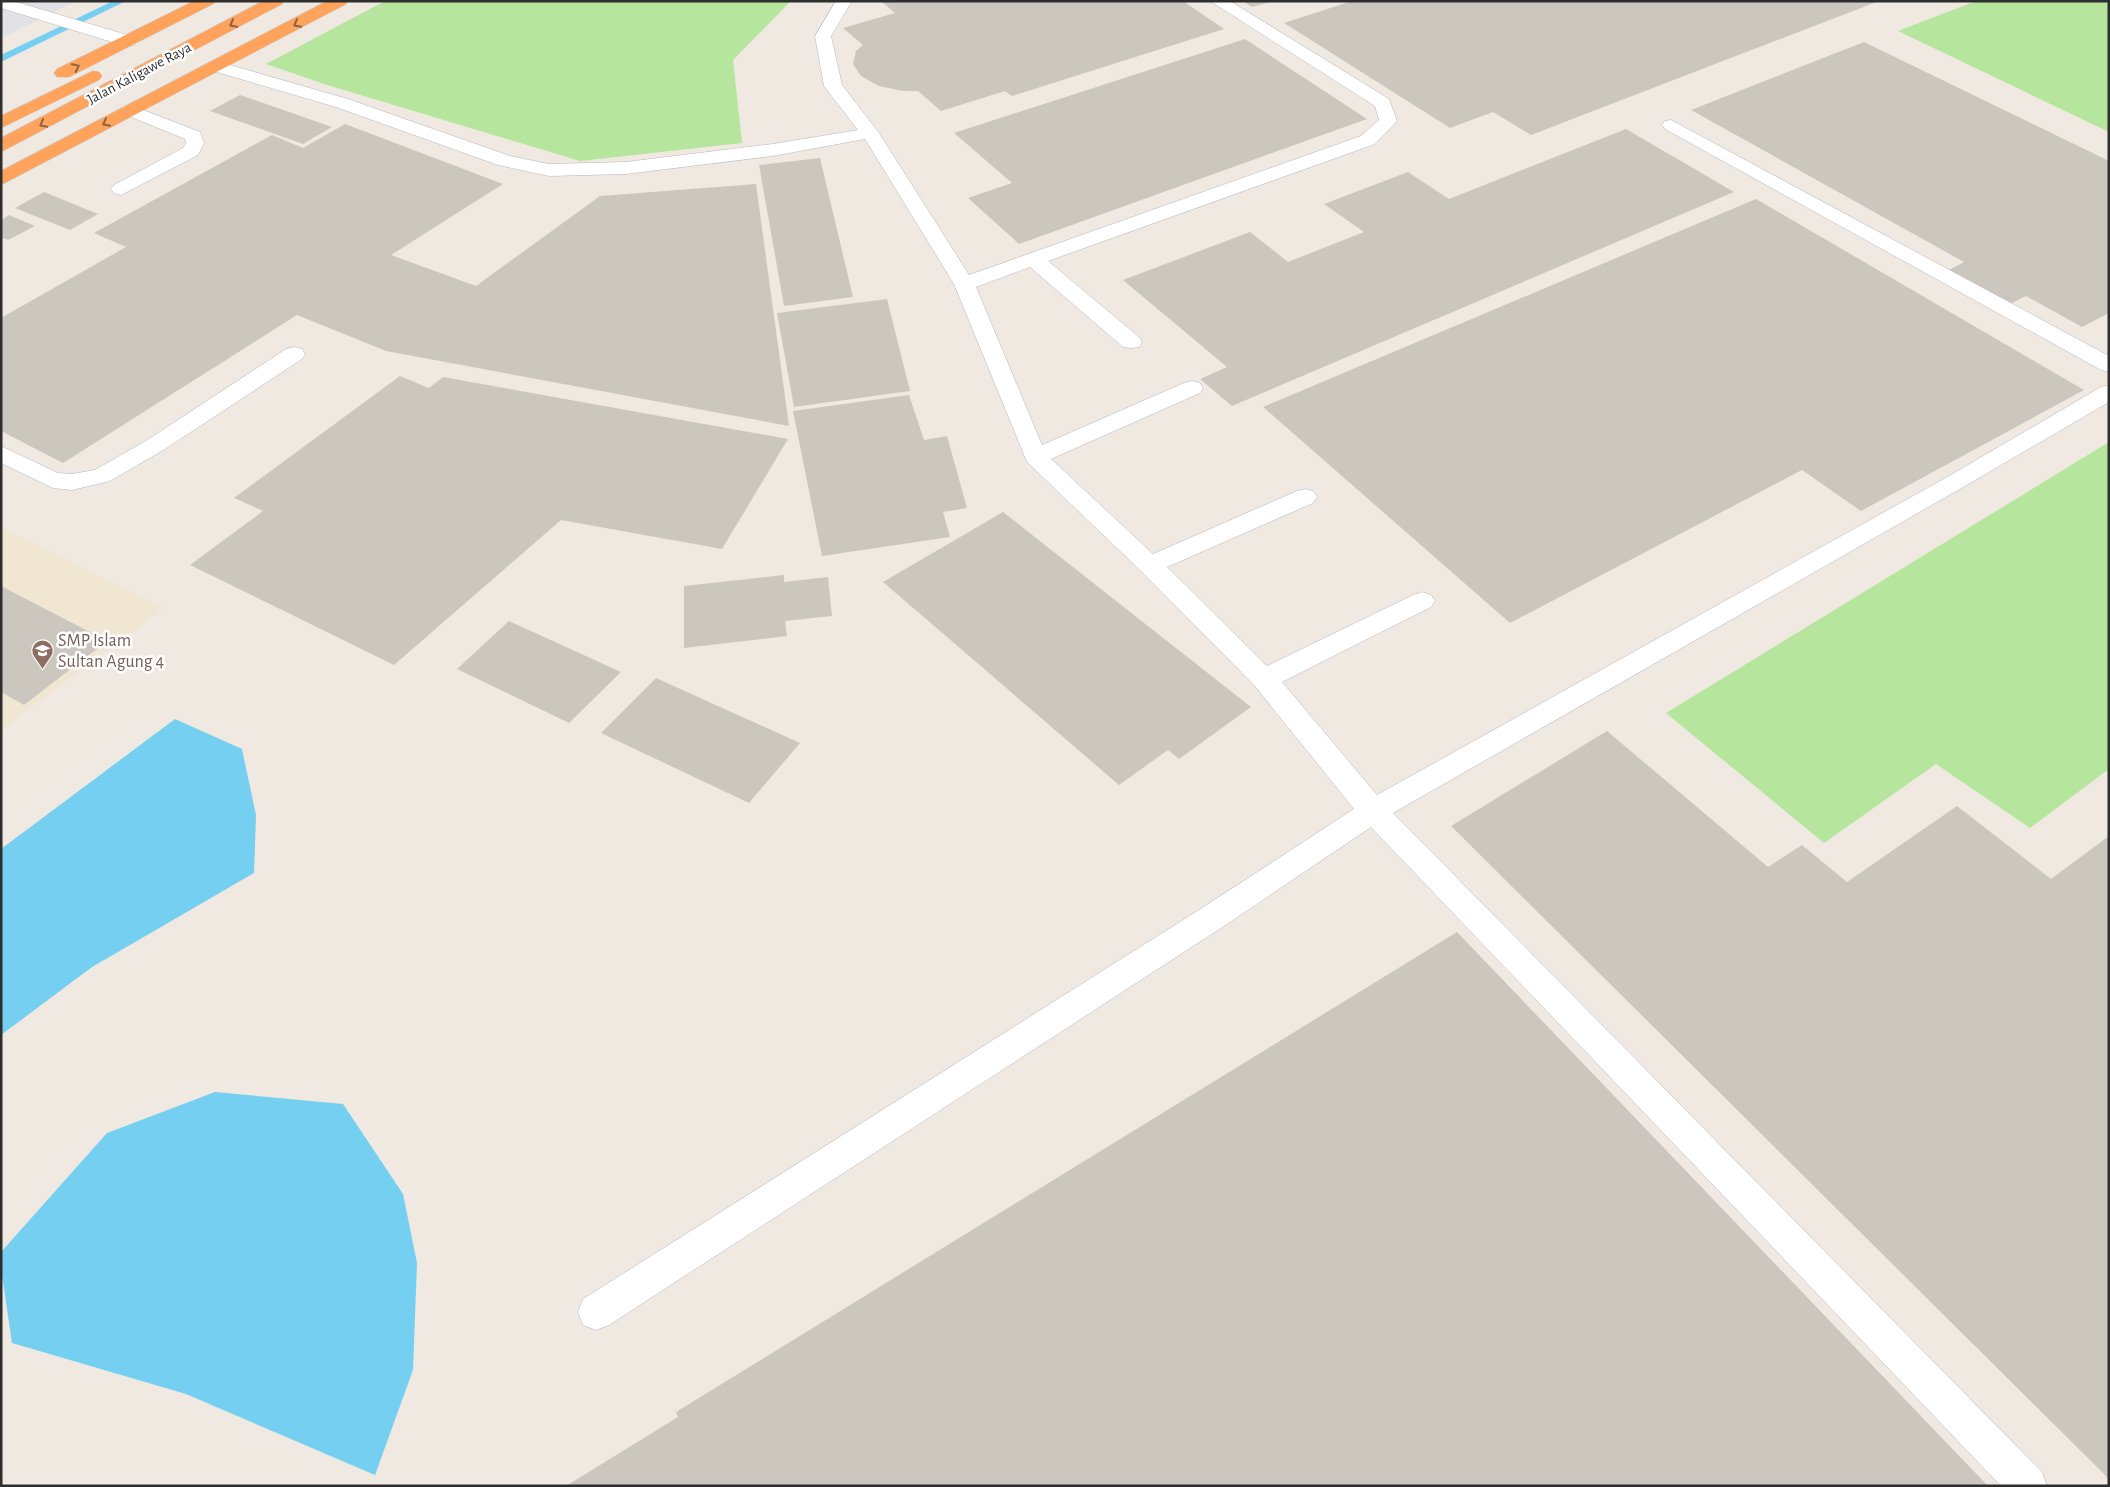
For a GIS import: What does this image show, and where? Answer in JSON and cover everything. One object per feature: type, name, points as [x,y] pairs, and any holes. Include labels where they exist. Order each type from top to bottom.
[{"type":"highway","name":"Jalan Kaligawe Raya","points":[[1,146],[276,1]]},
{"type":"highway","points":[[1,179],[340,1]]},
{"type":"highway","name":"Jalan Kaligawe Raya","points":[[1,123],[214,6]]},
{"type":"highway","points":[[10,100],[120,39],[214,6]]},
{"type":"lane","points":[[844,1],[823,36],[833,86],[870,133],[964,284],[1035,457],[1150,564],[1264,679],[1373,811],[2028,1486]]},
{"type":"lane","points":[[964,284],[1368,140],[1388,121],[1383,103],[1218,1]]},
{"type":"lane","points":[[1,3],[120,39]]},
{"type":"lane","points":[[216,66],[342,103],[505,161],[550,170],[626,168],[772,150],[870,133]]},
{"type":"lane","points":[[121,189],[191,150],[195,143],[193,136],[130,110]]},
{"type":"lane","points":[[1670,125],[2109,365]]},
{"type":"lane","points":[[1034,260],[1131,342]]},
{"type":"lane","points":[[1,453],[53,480],[72,482],[102,476],[157,444],[294,354]]},
{"type":"lane","points":[[1035,457],[1192,388]]},
{"type":"lane","points":[[596,1312],[1213,917],[1373,811],[1957,481],[2109,392]]},
{"type":"lane","points":[[1150,564],[1305,497]]},
{"type":"lane","points":[[1264,679],[1422,601]]},
{"type":"shaded area","points":[[1,1],[77,1],[1,38]]},
{"type":"shaded area","name":"SMP Islam Sultan Agung 4","points":[[1,527],[164,608],[1,730]]},
{"type":"green space","points":[[385,1],[791,1],[733,60],[742,143],[580,161],[324,84],[266,64]]},
{"type":"green space","points":[[1976,1],[2109,1],[2109,132],[1898,31]]},
{"type":"green space","points":[[2109,442],[2109,769],[2030,828],[1936,764],[1824,843],[1666,713]]},
{"type":"water","points":[[175,719],[242,749],[256,815],[254,873],[92,967],[1,1035],[1,849]]},
{"type":"water","points":[[215,1092],[343,1104],[403,1194],[417,1263],[413,1370],[375,1475],[186,1394],[12,1343],[1,1268],[1,1252],[107,1133]]},
{"type":"building","points":[[881,1],[1183,1],[1224,29],[1012,96],[1005,91],[941,111],[918,91],[903,91],[879,86],[861,76],[853,64],[856,51],[863,45],[843,28],[895,13]]},
{"type":"building","points":[[1243,1],[1271,1],[1271,2],[1252,7]]},
{"type":"building","points":[[1352,1],[1879,1],[1531,135],[1493,112],[1450,128],[1284,23]]},
{"type":"building","points":[[1245,39],[1367,119],[1019,244],[968,198],[1012,183],[954,133]]},
{"type":"building","points":[[1864,42],[2109,161],[2109,313],[2082,327],[2026,296],[2010,304],[1949,270],[1964,262],[1691,110]]},
{"type":"building","points":[[240,95],[332,127],[303,144],[210,111]]},
{"type":"building","points":[[345,124],[503,184],[391,255],[476,286],[600,196],[756,184],[789,426],[386,351],[297,315],[63,463],[1,431],[1,318],[126,247],[94,233],[272,135],[303,148]]},
{"type":"building","points":[[1626,129],[1734,192],[1232,406],[1200,379],[1227,367],[1123,280],[1250,232],[1288,262],[1364,232],[1324,204],[1408,172],[1449,199]]},
{"type":"building","points":[[820,158],[853,297],[784,306],[759,165]]},
{"type":"building","points":[[44,192],[98,214],[70,230],[15,208]]},
{"type":"building","points":[[1756,199],[2084,390],[1861,511],[1802,470],[1510,623],[1263,407]]},
{"type":"building","points":[[9,215],[35,226],[8,240],[1,237],[1,220]]},
{"type":"building","points":[[887,299],[910,391],[794,407],[777,313]]},
{"type":"building","points":[[400,376],[429,388],[443,377],[788,439],[722,549],[561,520],[394,665],[190,565],[263,511],[234,498]]},
{"type":"building","points":[[909,395],[924,440],[947,436],[967,508],[943,512],[950,537],[822,556],[793,411]]},
{"type":"building","points":[[1003,512],[1251,707],[1179,759],[1168,750],[1119,785],[883,582]]},
{"type":"building","points":[[784,575],[784,582],[828,577],[832,616],[785,621],[787,636],[684,648],[684,586]]},
{"type":"building","points":[[1,586],[107,641],[24,705],[1,692]]},
{"type":"building","points":[[509,621],[621,672],[569,723],[457,669]]},
{"type":"building","points":[[656,678],[800,743],[749,803],[601,733]]},
{"type":"building","points":[[1607,731],[1768,867],[1802,845],[1847,882],[1957,806],[2051,879],[2109,836],[2109,1479],[1451,826]]},
{"type":"building","points":[[1457,932],[1988,1486],[566,1486],[678,1417],[676,1412]]},
{"type":"waterway","points":[[1,59],[121,1]]},
{"type":"place","name":"SMP Islam Sultan Agung 4","points":[[42,669]]}]
